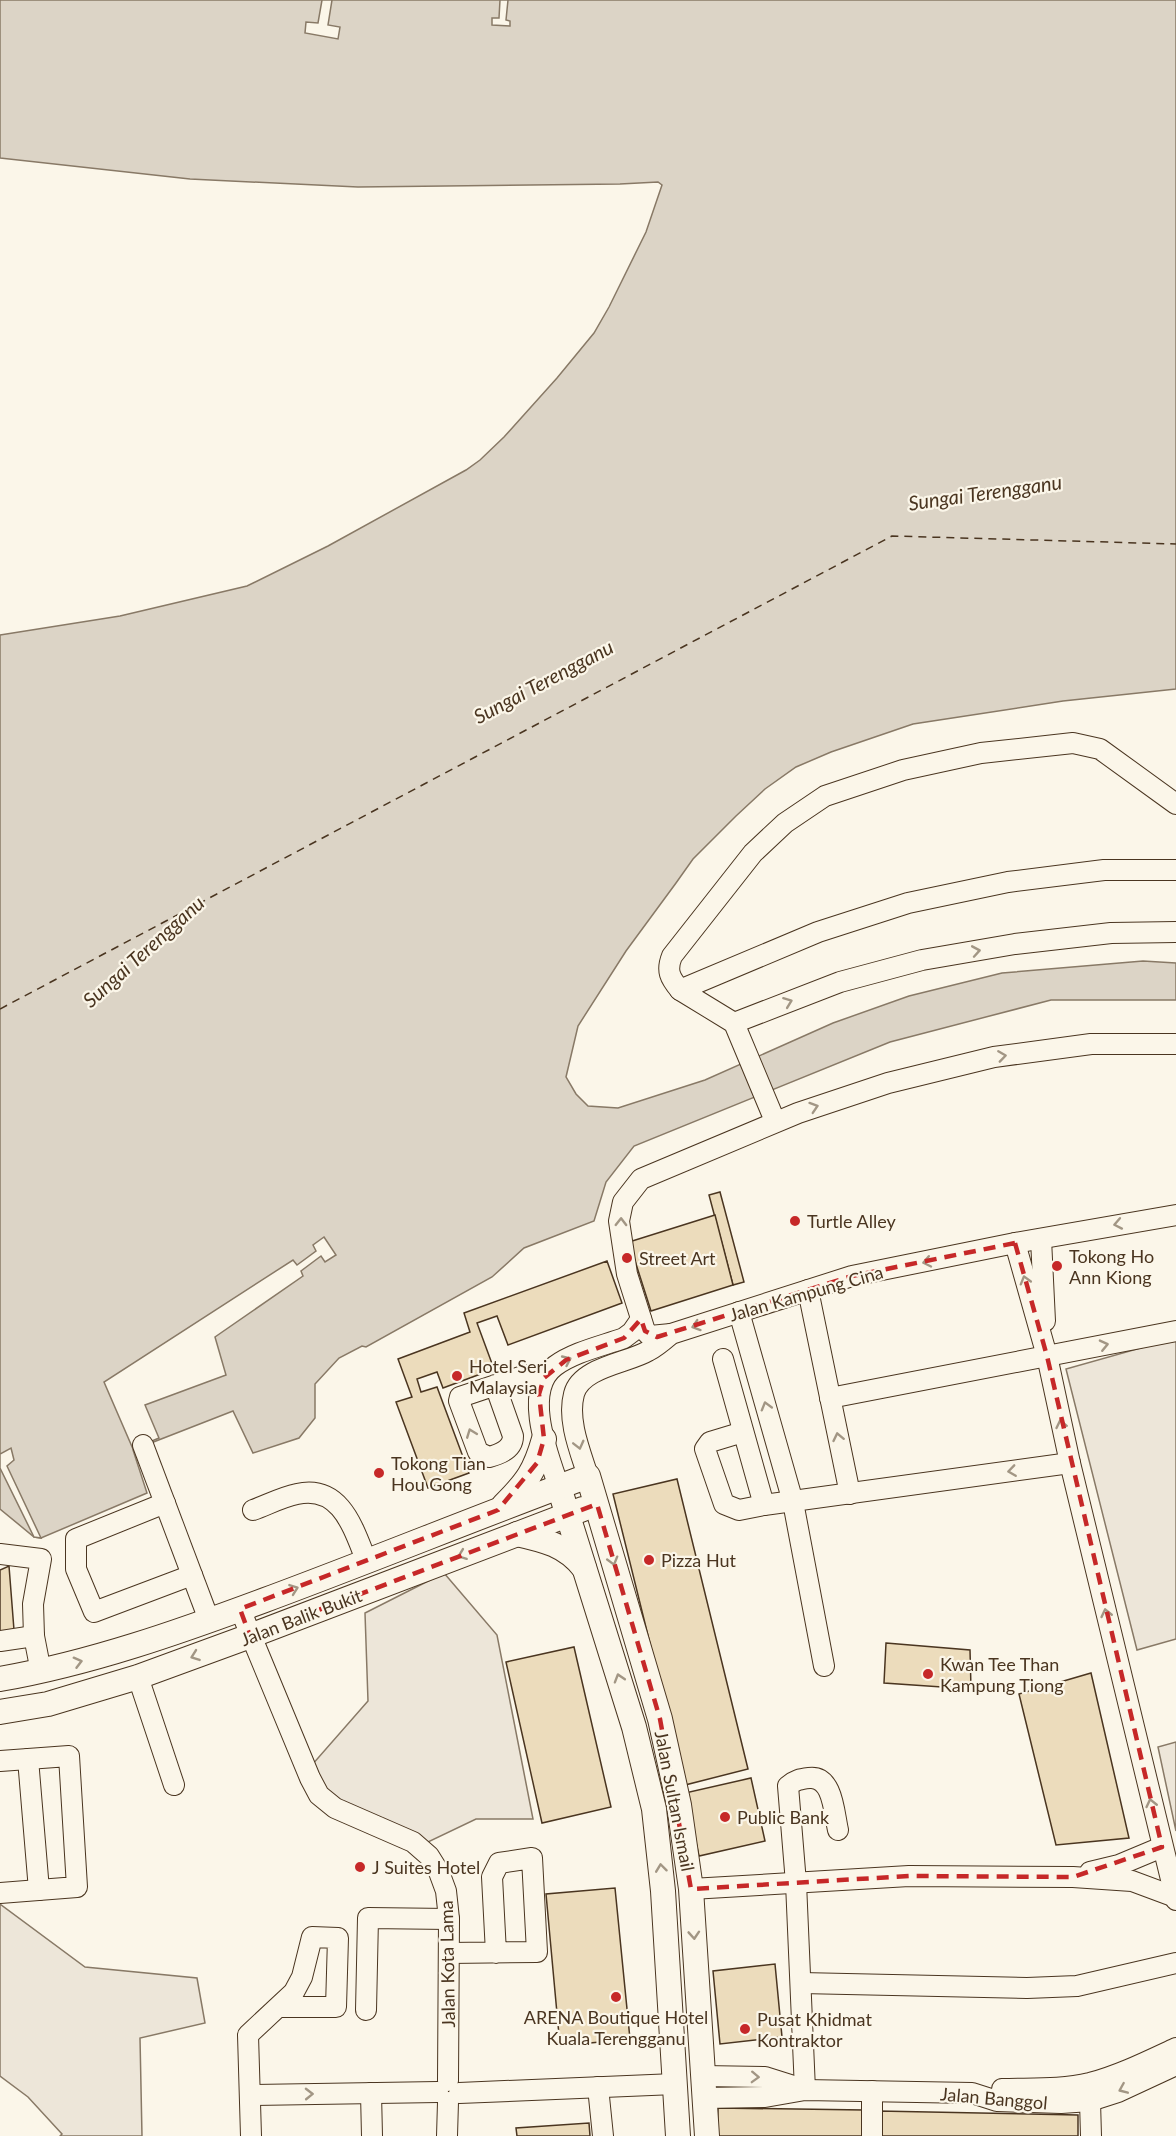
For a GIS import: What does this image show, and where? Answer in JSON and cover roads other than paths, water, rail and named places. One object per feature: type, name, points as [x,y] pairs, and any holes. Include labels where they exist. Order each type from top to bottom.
[{"type":"main road","points":[[498,1510],[530,1476],[537,1464],[544,1439]]},
{"type":"main road","name":"Jalan Balik Bukit","points":[[1,1674],[41,1672],[129,1648],[367,1562],[588,1476]]},
{"type":"main road","name":"Jalan Sultan Ismail","points":[[588,1476],[660,1719],[679,1805],[691,1889],[707,2136]]},
{"type":"main road","name":"Jalan Sultan Ismail","points":[[558,1487],[634,1726],[654,1809],[663,1891],[678,2136]]},
{"type":"main road","name":"Jalan Balik Bukit","points":[[0,1712],[48,1704],[138,1677],[597,1504]]},
{"type":"main road","points":[[517,1534],[547,1541],[575,1556],[584,1568]]},
{"type":"street","points":[[775,1121],[734,1023],[680,990],[669,975],[669,964],[672,956],[753,853],[785,823],[825,796],[903,770],[981,753],[1073,743],[1100,749],[1176,804]]},
{"type":"street","points":[[680,990],[818,932],[908,903],[1008,882],[1104,870],[1176,870]]},
{"type":"street","points":[[734,1023],[840,982],[922,960],[1015,944],[1111,933],[1176,932]]},
{"type":"street","points":[[671,1334],[651,1336],[645,1331],[625,1264],[619,1221],[623,1202],[641,1179],[775,1121],[888,1083],[994,1057],[1091,1044],[1176,1044]]},
{"type":"street","name":"Jalan Kampung Cina","points":[[588,1476],[578,1445],[573,1416],[574,1393],[581,1382],[594,1372],[648,1351],[671,1334],[852,1276],[1015,1243],[1176,1215]]},
{"type":"street","points":[[1041,1239],[1047,1356]]},
{"type":"street","points":[[1015,1243],[1047,1356],[1070,1463],[1175,1899]]},
{"type":"street","points":[[808,1290],[850,1494]]},
{"type":"street","points":[[739,1312],[793,1502],[824,1666]]},
{"type":"street","points":[[558,1487],[539,1416],[538,1394],[544,1377],[554,1366],[566,1360],[624,1338],[632,1332],[641,1319]]},
{"type":"street","points":[[830,1398],[1176,1330]]},
{"type":"street","points":[[723,1359],[764,1505]]},
{"type":"street","points":[[495,1385],[526,1375],[544,1377]]},
{"type":"street","points":[[743,1432],[710,1442],[705,1449],[724,1504],[739,1510],[1070,1463]]},
{"type":"street","points":[[143,1445],[209,1620]]},
{"type":"street","points":[[757,1481],[785,1472]]},
{"type":"street","points":[[253,1510],[297,1494],[311,1492],[325,1496],[340,1505],[349,1518],[367,1562]]},
{"type":"street","points":[[165,1503],[76,1539],[76,1569],[94,1612],[192,1575]]},
{"type":"street","points":[[0,1554],[41,1559],[33,1604],[34,1636],[41,1672]]},
{"type":"street","name":"Jalan Kota Lama","points":[[240,1609],[319,1795],[335,1808],[413,1842],[429,1856],[439,1872],[446,1892],[449,1919],[447,2136]]},
{"type":"street","points":[[0,1641],[34,1636]]},
{"type":"street","points":[[138,1677],[174,1785]]},
{"type":"street","points":[[0,1761],[69,1756],[77,1887],[0,1893]]},
{"type":"street","points":[[28,1759],[39,1890]]},
{"type":"street","points":[[805,2090],[796,1882],[788,1786],[795,1780],[813,1777],[827,1785],[838,1830]]},
{"type":"street","points":[[1072,1877],[1119,1865],[1162,1847]]},
{"type":"street","points":[[449,1953],[496,1953],[537,1952],[532,1858],[499,1863],[492,1877],[496,1953]]},
{"type":"street","points":[[691,1889],[909,1876],[1072,1877],[1132,1881],[1175,1899]]},
{"type":"street","points":[[366,2010],[368,1918],[449,1919]]},
{"type":"street","points":[[801,1983],[1028,1988],[1077,1986],[1176,1963]]},
{"type":"street","points":[[251,2136],[248,2035],[278,2007]]},
{"type":"street","points":[[972,2093],[997,2089],[1059,2088],[1088,2084],[1112,2077],[1176,2048]]},
{"type":"street","name":"Jalan Banggol","points":[[704,2087],[765,2077],[805,2090],[972,2093],[997,2101],[1061,2103],[1090,2101],[1118,2092],[1176,2065]]},
{"type":"street","points":[[250,2095],[448,2092],[675,2084]]},
{"type":"street","points":[[598,2087],[603,2136]]},
{"type":"street","points":[[872,2091],[872,2136]]},
{"type":"street","points":[[371,2093],[372,2136]]},
{"type":"street","points":[[1090,2101],[1091,2136]]},
{"type":"water","name":"Sungai Terengganu","points":[[0,0],[1176,0],[1176,689],[1063,701],[913,724],[831,752],[796,767],[765,789],[693,859],[626,951],[578,1026],[566,1077],[576,1094],[588,1106],[618,1108],[705,1080],[833,1023],[909,996],[1002,973],[1143,961],[1176,963],[1176,1000],[1051,1000],[890,1042],[634,1146],[606,1182],[594,1221],[524,1248],[492,1277],[366,1347],[362,1346],[339,1358],[315,1384],[315,1418],[299,1438],[253,1453],[233,1411],[133,1450],[147,1493],[41,1538],[34,1537],[0,1509],[0,635],[120,616],[247,586],[328,546],[466,470],[504,437],[594,333],[646,232],[662,185],[658,182],[358,187],[190,179],[0,158]]},
{"type":"place","name":"Turtle Alley","points":[[795,1221]]},
{"type":"place","name":"Street Art","points":[[627,1258]]},
{"type":"place","name":"Tokong Ho Ann Kiong","points":[[1057,1266]]},
{"type":"place","name":"Hotel Seri Malaysia","points":[[457,1376]]},
{"type":"place","name":"Tokong Tian Hou Gong","points":[[379,1473]]},
{"type":"place","name":"Pizza Hut","points":[[649,1560]]},
{"type":"place","name":"Kwan Tee Than Kampung Tiong","points":[[928,1674]]},
{"type":"place","name":"Public Bank","points":[[725,1817]]},
{"type":"place","name":"J Suites Hotel","points":[[360,1867]]},
{"type":"place","name":"ARENA Boutique Hotel Kuala Terengganu","points":[[616,1997]]},
{"type":"place","name":"Pusat Khidmat Kontraktor","points":[[745,2029]]}]
